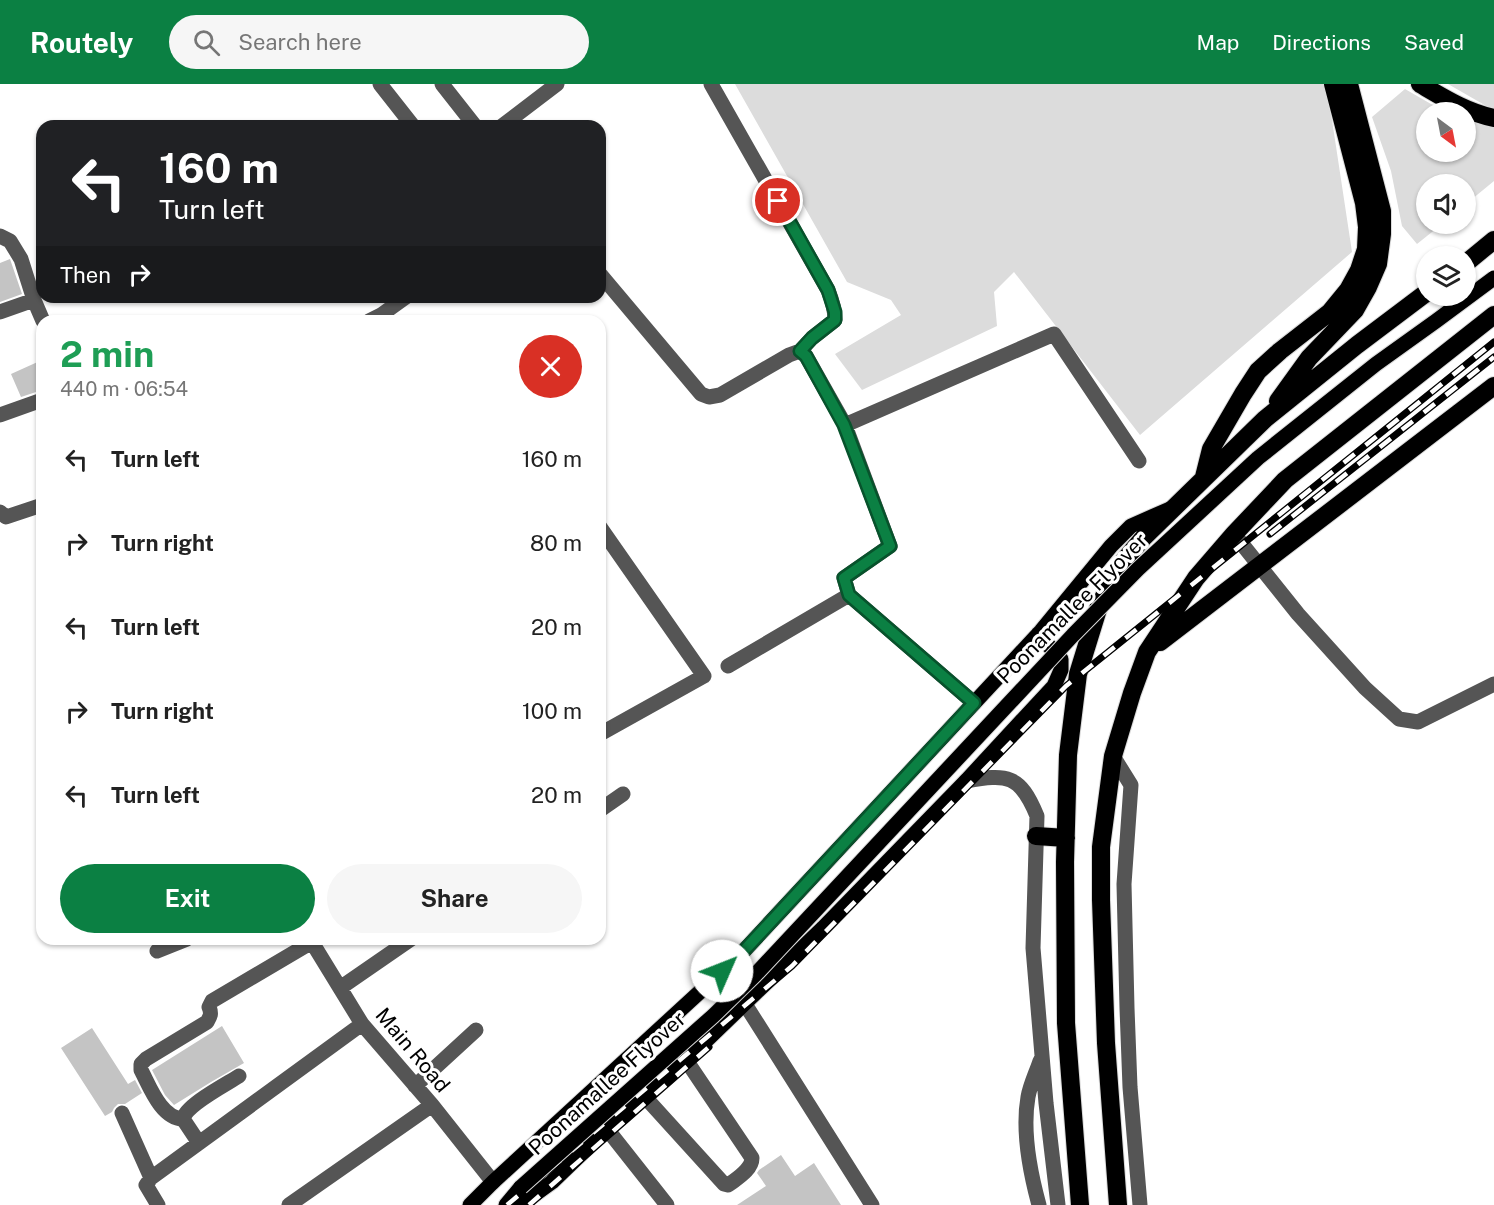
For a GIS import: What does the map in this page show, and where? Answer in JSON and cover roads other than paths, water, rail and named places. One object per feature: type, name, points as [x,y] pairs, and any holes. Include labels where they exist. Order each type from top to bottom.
[{"type":"highway","points":[[1203,479],[1211,449],[1258,371],[1330,312],[1348,290],[1359,270],[1366,249],[1365,203],[1333,84]]},
{"type":"highway","points":[[1264,419],[1309,358],[1355,310],[1378,264],[1382,211],[1349,84]]},
{"type":"highway","points":[[1420,84],[1455,105],[1494,118]]},
{"type":"highway","points":[[1476,255],[1494,240]]},
{"type":"highway","points":[[1080,1205],[1064,970],[1068,755],[1078,674],[1099,606],[1121,564],[1144,537],[1264,419],[1416,301]]},
{"type":"highway","points":[[1118,1205],[1106,1043],[1101,847],[1113,756],[1147,652],[1196,578],[1285,480],[1494,315]]},
{"type":"highway","points":[[1147,652],[1494,386]]},
{"type":"highway","points":[[1036,836],[1066,838]]},
{"type":"main road","name":"Poonamallee Flyover","points":[[506,1205],[521,1187],[713,1016],[754,976],[1065,643],[1116,590],[1205,506],[1258,458],[1324,404],[1494,278]]},
{"type":"main road","points":[[470,1205],[740,955],[1038,634],[1111,546],[1131,526],[1176,506]]},
{"type":"main road","points":[[520,1205],[552,1182],[745,1004],[823,928],[966,781],[1054,686],[1061,670],[1061,659],[1038,634]]},
{"type":"street","points":[[380,84],[408,120]]},
{"type":"street","points":[[442,84],[471,120]]},
{"type":"street","points":[[510,120],[557,84]]},
{"type":"street","points":[[606,281],[701,394],[709,397],[720,395],[800,351],[835,320],[835,312],[828,290],[711,84]]},
{"type":"street","points":[[0,236],[10,241],[21,259],[40,315]]},
{"type":"street","points":[[0,312],[34,300]]},
{"type":"street","points":[[844,425],[1054,334],[1139,461]]},
{"type":"street","points":[[800,351],[806,356],[844,425],[890,546],[844,578],[849,595],[974,703]]},
{"type":"street","points":[[0,415],[36,402]]},
{"type":"street","points":[[0,512],[6,516],[36,507]]},
{"type":"street","points":[[1234,534],[1298,614],[1358,680],[1399,719],[1418,722],[1494,684]]},
{"type":"street","points":[[606,535],[704,676],[606,731]]},
{"type":"street","points":[[728,666],[849,595]]},
{"type":"street","points":[[1113,756],[1131,785],[1124,884],[1130,1087],[1140,1205]]},
{"type":"street","points":[[966,781],[992,776],[1004,777],[1017,783],[1031,801],[1037,816],[1033,948],[1047,1122],[1058,1205]]},
{"type":"street","points":[[606,806],[623,794]]},
{"type":"street","points":[[157,951],[172,945]]},
{"type":"street","points":[[183,1119],[175,1119],[163,1110],[141,1070],[141,1064],[162,1048],[207,1022],[210,1016],[210,1004],[216,998],[311,945]]},
{"type":"street","name":"Main Road","points":[[318,945],[362,1024],[432,1105],[493,1182]]},
{"type":"street","points":[[340,988],[402,945]]},
{"type":"street","points":[[745,1004],[872,1205]]},
{"type":"street","points":[[158,1205],[146,1185],[151,1178],[362,1024]]},
{"type":"street","points":[[415,1086],[477,1030]]},
{"type":"street","points":[[1039,1205],[1029,1156],[1026,1123],[1028,1096],[1042,1056]]},
{"type":"street","points":[[645,1097],[724,1184],[731,1183],[750,1166],[753,1162],[752,1158],[686,1060]]},
{"type":"street","points":[[199,1143],[183,1119],[184,1113],[204,1097],[239,1077]]},
{"type":"street","points":[[289,1205],[432,1105]]},
{"type":"street","points":[[122,1113],[151,1178]]},
{"type":"street","points":[[607,1129],[667,1205]]},
{"type":"railway","points":[[507,1205],[792,966],[1066,686],[1494,342]]},
{"type":"railway","points":[[1270,534],[1494,357]]},
{"type":"railway","points":[[529,1205],[709,1047]]}]
